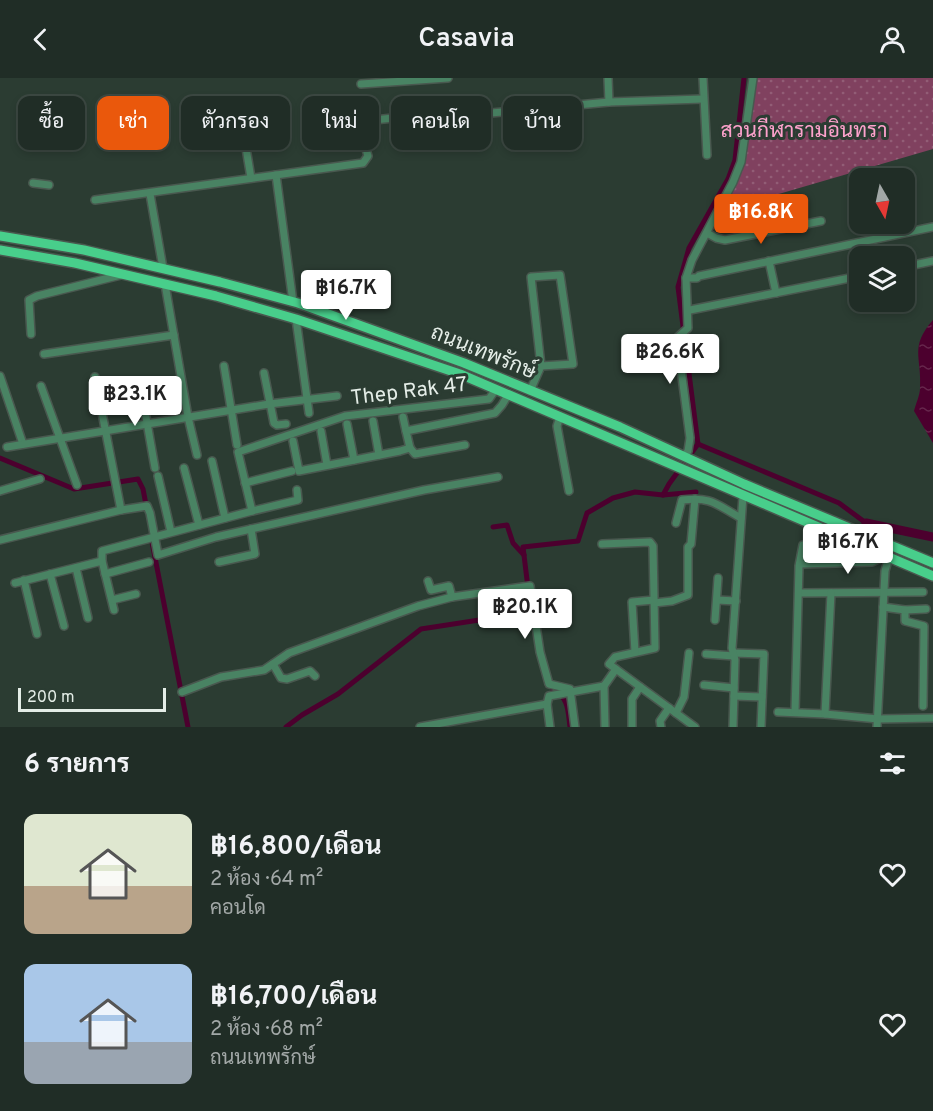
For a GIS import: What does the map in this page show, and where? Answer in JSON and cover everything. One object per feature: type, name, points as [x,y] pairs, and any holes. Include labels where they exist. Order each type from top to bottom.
[{"type":"main road","name":"ถนนเทพรักษ์","points":[[0,236],[77,249],[163,268],[294,302],[464,363],[933,563]]},
{"type":"main road","points":[[50,258],[55,257],[58,252],[52,245]]},
{"type":"main road","points":[[75,263],[70,254],[77,249]]},
{"type":"main road","name":"ถนนเทพรักษ์","points":[[0,250],[75,263],[216,296],[296,319],[460,374],[933,576]]},
{"type":"street","points":[[361,84],[448,78]]},
{"type":"street","points":[[608,78],[609,102]]},
{"type":"street","points":[[703,78],[707,155]]},
{"type":"street","points":[[688,458],[690,438],[677,343],[688,326],[685,293],[687,274],[741,162],[753,78]]},
{"type":"street","points":[[95,200],[363,163],[368,156],[360,128],[365,121],[393,118],[438,118],[609,102],[703,99]]},
{"type":"street","points":[[246,150],[251,178]]},
{"type":"street","points":[[276,175],[294,302]]},
{"type":"street","points":[[33,183],[49,185]]},
{"type":"street","points":[[150,194],[163,268]]},
{"type":"street","points":[[707,233],[725,240],[820,221]]},
{"type":"street","points":[[687,274],[693,278],[933,227]]},
{"type":"street","points":[[769,261],[776,293]]},
{"type":"street","points":[[915,265],[933,261]]},
{"type":"street","points":[[31,334],[29,300],[124,274]]},
{"type":"street","points":[[530,391],[541,366],[531,277],[560,275],[573,364],[541,366]]},
{"type":"street","points":[[690,310],[849,278]]},
{"type":"street","points":[[165,284],[188,417],[197,455]]},
{"type":"street","points":[[296,319],[309,413]]},
{"type":"street","points":[[45,354],[174,335]]},
{"type":"street","points":[[224,366],[237,445]]},
{"type":"street","points":[[264,374],[275,425],[286,424]]},
{"type":"street","points":[[0,376],[22,444]]},
{"type":"street","points":[[95,377],[121,510]]},
{"type":"street","points":[[140,383],[155,468]]},
{"type":"street","points":[[41,386],[78,485]]},
{"type":"street","name":"Thep Rak 47","points":[[245,483],[238,452],[321,427],[345,416],[489,399],[496,389]]},
{"type":"street","points":[[406,431],[495,413],[508,395]]},
{"type":"street","points":[[7,447],[269,404],[337,396]]},
{"type":"street","points":[[403,417],[410,448],[416,454],[465,444]]},
{"type":"street","points":[[560,417],[557,426],[569,491]]},
{"type":"street","points":[[373,420],[379,455]]},
{"type":"street","points":[[347,424],[354,460]]},
{"type":"street","points":[[321,427],[327,465]]},
{"type":"street","points":[[293,441],[299,471],[410,448]]},
{"type":"street","points":[[212,462],[225,518]]},
{"type":"street","points":[[184,468],[199,525]]},
{"type":"street","points":[[252,511],[245,483],[292,471]]},
{"type":"street","points":[[158,476],[171,532]]},
{"type":"street","points":[[0,540],[145,506],[150,513],[152,537],[158,555],[216,537],[424,490],[498,477]]},
{"type":"street","points":[[0,491],[40,479]]},
{"type":"street","points":[[114,610],[102,561],[102,551],[298,500],[297,490]]},
{"type":"street","points":[[732,727],[734,692],[732,648],[742,496]]},
{"type":"street","points":[[635,652],[632,601],[672,601],[687,596],[688,548],[691,543],[696,499]]},
{"type":"street","points":[[676,523],[682,500],[710,501],[741,518]]},
{"type":"street","points":[[219,562],[255,554],[251,529]]},
{"type":"street","points":[[602,544],[650,542],[653,546],[655,648],[615,657],[609,664],[693,726]]},
{"type":"street","points":[[795,712],[800,564],[803,545]]},
{"type":"street","points":[[800,564],[872,562],[887,557],[878,723]]},
{"type":"street","points":[[15,583],[102,561]]},
{"type":"street","points":[[105,574],[149,562]]},
{"type":"street","points":[[76,568],[88,618]]},
{"type":"street","points":[[50,574],[64,626]]},
{"type":"street","points":[[715,620],[718,578]]},
{"type":"street","points":[[24,580],[38,634]]},
{"type":"street","points":[[428,581],[430,590],[450,586],[452,597]]},
{"type":"street","points":[[182,692],[221,677],[264,670],[289,653],[418,606],[452,597],[530,586],[540,652],[549,684],[568,688],[575,727]]},
{"type":"street","points":[[799,592],[884,594],[923,592]]},
{"type":"street","points":[[825,714],[831,593]]},
{"type":"street","points":[[112,600],[136,594]]},
{"type":"street","points":[[717,600],[736,601]]},
{"type":"street","points":[[883,607],[905,610],[926,609]]},
{"type":"street","points":[[905,610],[905,621],[924,626],[923,706]]},
{"type":"street","points":[[676,713],[684,697],[689,653]]},
{"type":"street","points":[[706,654],[764,654],[760,727]]},
{"type":"street","points":[[273,664],[281,678],[287,679],[310,671],[315,676]]},
{"type":"street","points":[[605,727],[604,686],[616,669]]},
{"type":"street","points":[[550,727],[547,704],[549,696],[604,686]]},
{"type":"street","points":[[704,686],[762,697]]},
{"type":"street","points":[[632,727],[632,699],[640,687]]},
{"type":"street","points":[[420,727],[547,704]]},
{"type":"street","points":[[661,727],[660,721],[669,708]]},
{"type":"street","points":[[778,712],[825,714],[878,723],[933,718]]},
{"type":"green space","name":"สวนกีฬารามอินทรา","points":[[755,78],[933,78],[933,149],[868,168],[849,168],[849,174],[765,198],[761,195],[725,205],[743,163]]},
{"type":"water","points":[[933,320],[933,443],[914,411],[920,391],[919,345]]},
{"type":"waterway","points":[[698,444],[678,287],[689,248],[728,179],[735,160],[744,78]]},
{"type":"waterway","points":[[663,495],[698,444],[839,503],[866,523]]},
{"type":"waterway","points":[[0,458],[74,489],[138,479],[143,489],[147,510]]},
{"type":"waterway","points":[[528,588],[523,547],[578,541],[587,513],[613,498],[635,492],[663,495],[696,492]]},
{"type":"waterway","points":[[866,523],[933,537]]},
{"type":"waterway","points":[[493,527],[507,525],[513,543],[524,555]]},
{"type":"waterway","points":[[151,537],[188,727]]},
{"type":"waterway","points":[[286,727],[338,694],[421,629],[531,612],[530,607]]},
{"type":"waterway","points":[[553,690],[565,701],[570,727]]}]
